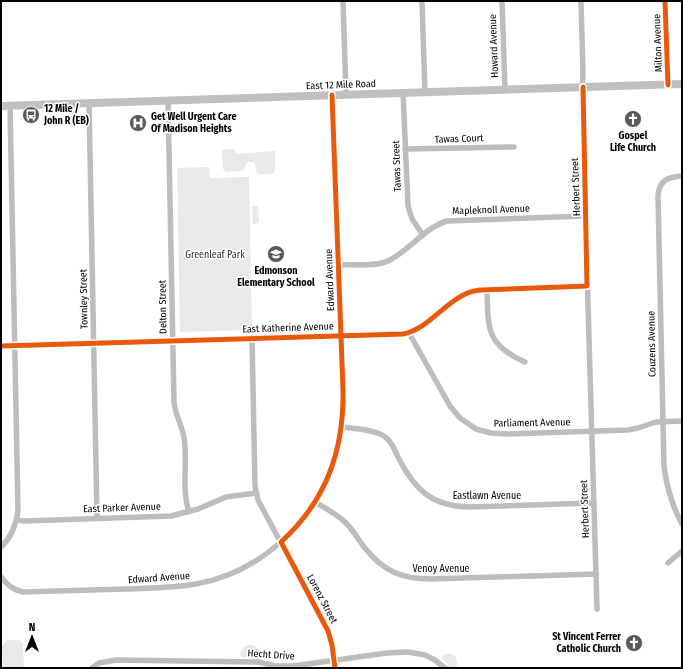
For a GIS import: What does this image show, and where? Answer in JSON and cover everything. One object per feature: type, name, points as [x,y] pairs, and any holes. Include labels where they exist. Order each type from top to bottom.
[{"type":"main road","name":"East 12 Mile Road","points":[[1,106],[682,84]]},
{"type":"street","points":[[343,1],[346,94]]},
{"type":"street","points":[[422,1],[425,92]]},
{"type":"street","name":"Howard Avenue","points":[[502,1],[505,90]]},
{"type":"street","name":"Herbert Street","points":[[581,1],[585,216],[597,609]]},
{"type":"street","name":"Milton Avenue","points":[[665,1],[668,84]]},
{"type":"street","name":"Tawas Street","points":[[403,92],[408,206],[412,219],[423,235]]},
{"type":"street","name":"Edward Avenue","points":[[1,577],[9,587],[23,592],[183,586],[208,581],[239,570],[255,561],[281,542],[315,502],[326,481],[337,452],[342,427],[343,402],[332,95]]},
{"type":"street","name":"Delton Street","points":[[168,100],[174,406],[184,439],[185,497],[189,512]]},
{"type":"street","name":"Townley Street","points":[[89,102],[97,518]]},
{"type":"street","points":[[1,547],[10,537],[17,520],[18,511],[10,105]]},
{"type":"street","name":"Tawas Court","points":[[405,150],[514,147]]},
{"type":"street","name":"Couzens Avenue","points":[[682,176],[665,180],[660,185],[658,196],[663,422],[666,480],[672,504],[682,524]]},
{"type":"street","name":"Mapleknoll Avenue","points":[[338,264],[383,262],[395,256],[437,225],[452,220],[585,216]]},
{"type":"street","points":[[409,333],[463,295],[475,290],[587,286]]},
{"type":"street","points":[[487,290],[488,324],[494,339],[498,345],[508,353],[525,362]]},
{"type":"street","name":"East Katherine Avenue","points":[[1,346],[409,333]]},
{"type":"street","name":"Parliament Avenue","points":[[409,333],[450,406],[460,418],[470,426],[483,432],[499,434],[628,430],[656,422],[682,421]]},
{"type":"street","name":"Lorenz Street","points":[[252,338],[256,493],[260,505],[328,631],[331,638],[335,668]]},
{"type":"street","name":"Eastlawn Avenue","points":[[342,427],[370,431],[385,436],[392,444],[410,478],[417,487],[433,499],[448,504],[468,507],[594,503]]},
{"type":"street","name":"East Parker Avenue","points":[[17,520],[165,516],[189,512],[226,497],[256,493]]},
{"type":"street","name":"Venoy Avenue","points":[[315,502],[345,522],[365,548],[379,563],[401,576],[431,579],[596,574]]},
{"type":"street","points":[[668,563],[682,551]]},
{"type":"street","name":"Hecht Drive","points":[[92,668],[99,663],[116,660],[258,662],[284,667],[408,652],[425,655],[435,660],[445,668]]},
{"type":"green space","points":[[234,149],[236,154],[275,151],[275,170],[273,174],[258,174],[255,163],[248,161],[243,171],[226,172],[223,169],[222,150]]},
{"type":"green space","name":"Greenleaf Park","points":[[209,167],[210,178],[249,177],[252,330],[180,332],[177,168]]},
{"type":"green space","points":[[252,206],[258,206],[259,223],[253,224]]},
{"type":"green space","points":[[7,640],[19,640],[23,643],[24,668],[3,668],[2,646]]},
{"type":"green space","points":[[250,645],[259,649],[261,655],[260,658],[241,657],[240,653],[242,649]]},
{"type":"green space","points":[[448,653],[455,656],[457,663],[456,668],[451,668],[442,659],[443,655]]},
{"type":"cycle path","points":[[665,1],[668,85]]},
{"type":"cycle path","points":[[1,346],[403,334],[414,331],[459,297],[480,290],[587,286],[583,87]]},
{"type":"cycle path","points":[[332,95],[343,390],[340,434],[336,454],[321,492],[310,510],[281,542],[328,631],[332,645],[335,668]]},
{"type":"place","name":"12 Mile / John R (EB)","points":[[31,115]]},
{"type":"place","name":"Gospel Life Church","points":[[633,119]]},
{"type":"place","name":"Get Well Urgent Care Of Madison Heights","points":[[138,123]]},
{"type":"place","name":"Edmonson Elementary School","points":[[276,254]]},
{"type":"place","name":"St Vincent Ferrer Catholic Church","points":[[634,643]]}]
